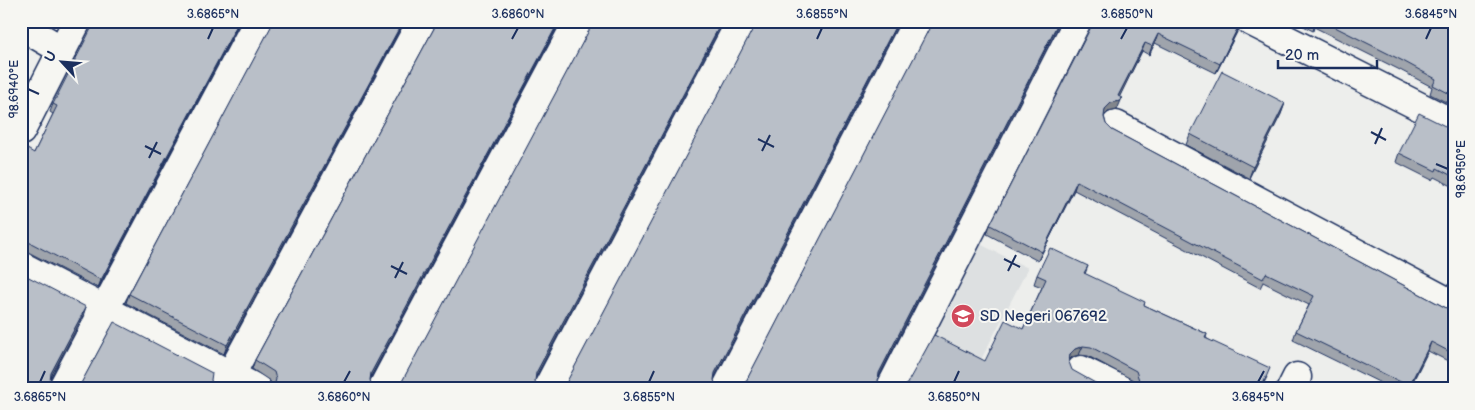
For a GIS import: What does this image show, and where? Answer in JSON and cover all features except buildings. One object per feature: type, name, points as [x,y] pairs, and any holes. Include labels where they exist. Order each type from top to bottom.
[{"type":"street","points":[[21,131],[77,21]]},
{"type":"street","points":[[62,389],[258,21]]},
{"type":"street","points":[[226,382],[422,21]]},
{"type":"street","points":[[382,389],[578,21]]},
{"type":"street","points":[[547,389],[741,21]]},
{"type":"street","points":[[726,389],[917,21]]},
{"type":"street","points":[[890,389],[1078,21]]},
{"type":"street","points":[[1250,21],[1454,124]]},
{"type":"street","points":[[21,26],[62,50]]},
{"type":"street","points":[[1116,125],[1454,305]]},
{"type":"street","points":[[21,266],[105,309],[226,382],[257,389]]},
{"type":"street","points":[[1081,370],[1120,389]]},
{"type":"shaded area","name":"SD Negeri 067692","points":[[974,241],[1028,268],[966,389],[810,389],[857,301],[912,331]]},
{"type":"place","name":"SD Negeri 067692","points":[[963,316]]}]
